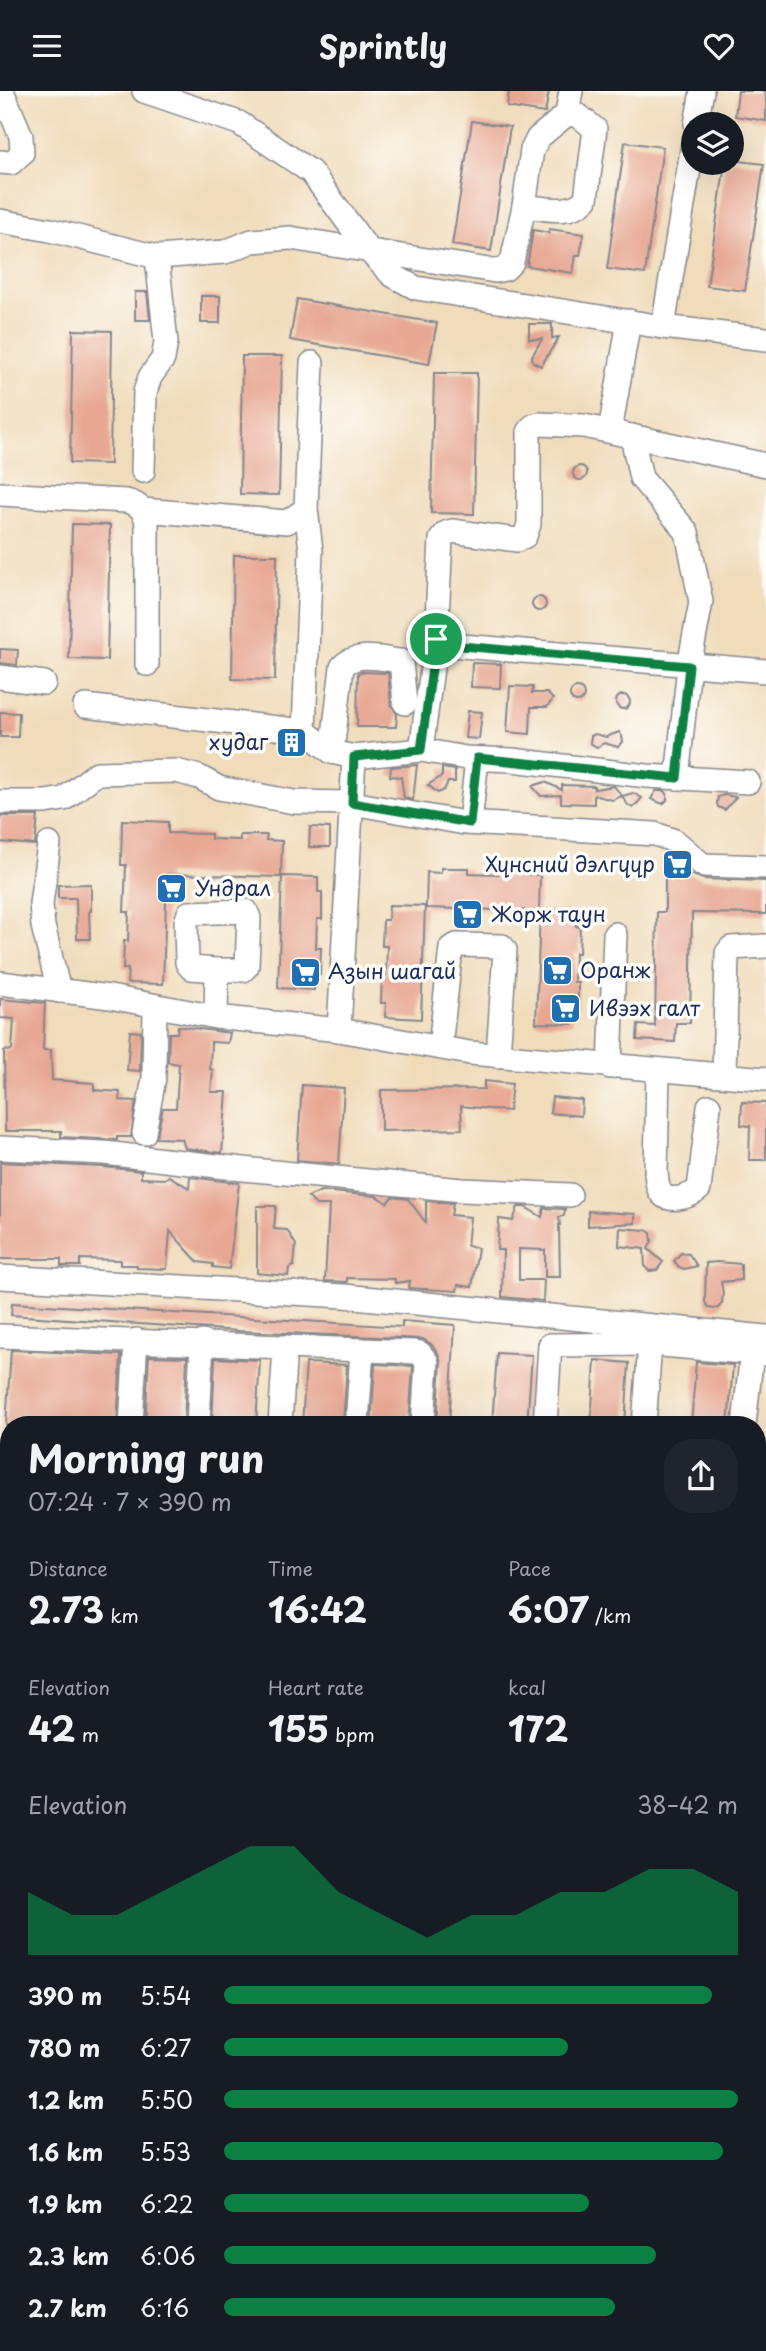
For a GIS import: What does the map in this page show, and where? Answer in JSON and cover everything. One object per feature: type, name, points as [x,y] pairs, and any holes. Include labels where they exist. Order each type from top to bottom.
[{"type":"street","points":[[0,162],[11,163],[22,153],[21,136],[2,91]]},
{"type":"street","points":[[144,91],[239,124],[311,172],[369,251],[392,275],[416,288],[663,327],[766,339]]},
{"type":"street","points":[[0,221],[50,230],[157,257],[225,252],[252,241],[290,238],[495,271],[505,269],[512,262],[532,150],[538,138],[567,114],[571,91]]},
{"type":"street","points":[[698,112],[702,91]]},
{"type":"street","points":[[524,206],[568,210],[578,207],[586,199],[595,128],[579,116],[567,114]]},
{"type":"street","points":[[663,327],[688,175]]},
{"type":"street","points":[[143,471],[145,392],[150,377],[163,359],[166,342],[157,257]]},
{"type":"street","points":[[629,321],[621,434],[641,478],[687,532],[701,602],[689,666],[677,778]]},
{"type":"street","points":[[304,731],[311,550],[306,509],[312,363]]},
{"type":"street","points":[[421,750],[436,639],[441,539],[452,531],[517,540],[525,536],[529,524],[529,432],[533,426],[584,426],[766,465]]},
{"type":"street","points":[[0,494],[126,501],[143,510],[287,521],[306,509]]},
{"type":"street","points":[[143,510],[147,524],[147,664]]},
{"type":"street","points":[[436,639],[450,645],[766,671]]},
{"type":"street","points":[[339,1030],[352,803],[343,754],[342,667],[348,660],[360,657],[401,661],[405,703]]},
{"type":"street","points":[[0,677],[44,683]]},
{"type":"street","points":[[85,706],[304,731],[343,754],[421,750],[677,778],[748,782]]},
{"type":"street","points":[[470,823],[477,758]]},
{"type":"street","points":[[0,802],[45,802],[64,799],[97,773],[176,771],[199,777],[219,788],[294,802],[352,803],[470,823],[655,834],[675,841],[703,865],[766,867]]},
{"type":"street","points":[[49,844],[41,904],[43,926],[59,991]]},
{"type":"street","points":[[610,1066],[615,934]]},
{"type":"street","points":[[440,1047],[451,948],[457,945],[502,946],[505,950],[498,1056]]},
{"type":"street","points":[[724,1075],[727,953],[731,948],[766,946]]},
{"type":"street","points":[[216,1017],[217,971]]},
{"type":"street","points":[[0,983],[216,1017],[339,1030],[498,1056],[766,1079]]},
{"type":"street","points":[[144,1133],[154,1078],[155,1006]]},
{"type":"street","points":[[658,1070],[656,1173],[658,1189],[664,1196],[675,1198],[693,1195],[699,1189],[709,1106]]},
{"type":"street","points":[[0,1147],[104,1153],[295,1175],[462,1190],[570,1195]]},
{"type":"street","points":[[0,1277],[344,1296],[761,1347]]},
{"type":"street","points":[[0,1345],[0,1336],[202,1342],[420,1353],[427,1361],[424,1416]]},
{"type":"street","points":[[132,1416],[136,1340]]},
{"type":"street","points":[[198,1416],[202,1342]]},
{"type":"street","points":[[645,1416],[650,1344]]},
{"type":"street","points":[[546,1416],[550,1345],[761,1347]]},
{"type":"street","points":[[281,1416],[285,1347]]},
{"type":"street","points":[[746,1416],[761,1347]]},
{"type":"street","points":[[358,1416],[362,1350]]},
{"type":"building","points":[[509,91],[549,91],[545,113],[507,107]]},
{"type":"building","points":[[738,91],[766,91],[766,121],[744,117],[744,112],[735,112]]},
{"type":"building","points":[[472,121],[510,127],[491,251],[452,245]]},
{"type":"building","points":[[625,142],[663,147],[645,274],[607,269]]},
{"type":"building","points":[[744,162],[764,164],[745,291],[707,286],[723,175],[744,175]]},
{"type":"building","points":[[549,229],[584,234],[573,273],[527,266],[533,230],[549,233]]},
{"type":"building","points":[[135,292],[147,292],[150,320],[135,320]]},
{"type":"building","points":[[201,296],[220,296],[220,323],[201,323]]},
{"type":"building","points":[[297,299],[437,323],[429,364],[290,340]]},
{"type":"building","points":[[529,324],[552,324],[552,338],[559,337],[541,366],[533,362],[532,356],[542,339],[529,339]]},
{"type":"building","points":[[73,330],[112,331],[110,464],[70,463]]},
{"type":"building","points":[[242,356],[282,356],[279,495],[240,494]]},
{"type":"building","points":[[434,373],[477,373],[474,514],[431,513]]},
{"type":"building","points":[[577,466],[583,466],[587,473],[583,480],[577,480],[573,476],[573,470]]},
{"type":"building","points":[[72,524],[110,525],[107,660],[69,659]]},
{"type":"building","points":[[234,555],[277,555],[275,680],[232,679]]},
{"type":"building","points":[[536,597],[542,597],[546,604],[542,611],[536,611],[532,607],[532,601]]},
{"type":"building","points":[[0,649],[18,650],[17,665],[0,663]]},
{"type":"building","points":[[472,663],[501,664],[500,688],[471,687]]},
{"type":"building","points":[[358,673],[388,673],[391,704],[397,714],[396,727],[357,727]]},
{"type":"building","points":[[510,686],[533,687],[532,693],[547,693],[553,699],[547,707],[531,707],[530,734],[507,732]]},
{"type":"building","points":[[574,688],[580,688],[584,695],[580,702],[574,702],[570,698],[570,692]]},
{"type":"building","points":[[620,695],[626,695],[630,702],[626,709],[620,709],[616,705],[616,699]]},
{"type":"building","points":[[468,711],[482,712],[479,739],[465,738]]},
{"type":"building","points":[[0,712],[19,713],[18,737],[0,737]]},
{"type":"building","points":[[619,732],[623,742],[618,747],[604,743],[597,747],[590,743],[591,736],[595,734],[606,737]]},
{"type":"building","points":[[417,765],[413,800],[404,798],[401,777],[390,776],[391,767]]},
{"type":"building","points":[[442,768],[455,770],[455,782],[448,782],[444,790],[438,793],[428,785],[442,776]]},
{"type":"building","points":[[545,782],[562,790],[562,785],[594,786],[594,789],[614,786],[622,796],[612,800],[594,795],[594,804],[561,803],[561,795],[541,796],[532,786]]},
{"type":"building","points":[[656,791],[665,791],[667,794],[667,800],[663,804],[651,799]]},
{"type":"building","points":[[633,793],[642,798],[633,808],[622,796]]},
{"type":"building","points":[[718,797],[736,797],[725,810],[718,807],[717,803]]},
{"type":"building","points":[[0,816],[38,816],[35,845],[0,842]]},
{"type":"building","points":[[122,820],[168,822],[168,833],[211,834],[211,839],[240,840],[240,835],[267,835],[266,840],[282,841],[281,877],[167,874],[163,984],[127,983],[128,969],[123,969],[129,912],[124,912],[126,865],[121,865]]},
{"type":"building","points":[[310,827],[330,828],[330,847],[309,847]]},
{"type":"building","points":[[441,868],[469,868],[469,873],[498,874],[498,869],[524,870],[524,874],[540,875],[539,911],[426,908],[427,872],[441,873]]},
{"type":"building","points":[[673,874],[693,875],[703,879],[766,881],[766,914],[692,913],[690,1023],[676,1023],[675,1042],[637,1040],[638,1025],[655,1026],[657,912],[665,912],[665,877],[673,878]]},
{"type":"building","points":[[282,876],[318,877],[318,892],[322,892],[322,919],[317,919],[316,948],[321,948],[320,975],[315,975],[314,990],[278,988]]},
{"type":"building","points":[[91,884],[90,939],[77,939],[76,898],[58,898],[58,885]]},
{"type":"building","points":[[389,905],[425,906],[421,1019],[385,1017],[386,1003],[381,1003],[387,946],[382,946],[383,920],[388,920]]},
{"type":"building","points":[[540,910],[576,911],[576,926],[580,927],[579,953],[575,953],[574,982],[578,982],[578,1010],[573,1010],[572,1024],[536,1023]]},
{"type":"building","points":[[0,999],[45,1003],[43,1050],[51,1050],[52,1080],[94,1083],[94,1090],[120,1092],[119,1100],[136,1101],[131,1137],[117,1137],[117,1140],[61,1137],[61,1131],[5,1131],[4,1051],[12,1050],[14,1019],[0,1018]]},
{"type":"building","points":[[178,1026],[230,1033],[228,1043],[211,1042],[211,1092],[227,1092],[222,1153],[185,1148],[182,1139],[156,1138],[163,1108],[176,1108],[179,1064],[168,1062],[169,1033],[177,1033]]},
{"type":"building","points":[[130,1031],[141,1032],[140,1071],[127,1070]]},
{"type":"building","points":[[484,1081],[512,1084],[509,1111],[461,1106],[462,1129],[381,1131],[381,1090],[484,1089]]},
{"type":"building","points":[[302,1085],[344,1088],[339,1164],[297,1160]]},
{"type":"building","points":[[552,1097],[582,1100],[581,1116],[550,1113]]},
{"type":"building","points":[[742,1102],[766,1103],[766,1160],[749,1160],[750,1126],[741,1125]]},
{"type":"building","points":[[0,1162],[141,1171],[141,1178],[165,1179],[169,1176],[189,1188],[190,1177],[239,1183],[229,1269],[198,1262],[170,1231],[167,1269],[120,1265],[120,1260],[80,1259],[80,1266],[61,1266],[61,1259],[0,1259]]},
{"type":"building","points":[[321,1191],[376,1196],[387,1203],[392,1197],[408,1199],[426,1223],[426,1201],[453,1203],[451,1215],[470,1217],[467,1246],[478,1248],[472,1287],[458,1285],[457,1291],[409,1288],[410,1281],[395,1283],[395,1279],[347,1278],[347,1282],[325,1281],[329,1205],[316,1205],[308,1197]]},
{"type":"building","points":[[257,1206],[276,1206],[274,1229],[287,1230],[296,1245],[294,1266],[289,1268],[288,1276],[257,1273]]},
{"type":"building","points":[[518,1207],[525,1207],[542,1217],[544,1208],[565,1209],[564,1216],[559,1217],[560,1277],[545,1277],[545,1250],[519,1249],[519,1280],[544,1280],[543,1301],[502,1297],[503,1250],[497,1250],[499,1219],[513,1221]]},
{"type":"building","points":[[588,1211],[635,1214],[635,1223],[588,1226]]},
{"type":"building","points":[[620,1228],[646,1230],[651,1233],[652,1241],[648,1249],[663,1262],[657,1270],[649,1271],[645,1267],[644,1249],[619,1246]]},
{"type":"building","points":[[681,1253],[689,1254],[697,1266],[684,1269],[679,1267],[674,1261]]},
{"type":"building","points":[[706,1263],[741,1264],[741,1280],[721,1282],[722,1303],[713,1309],[705,1302]]},
{"type":"building","points":[[12,1303],[402,1327],[402,1321],[455,1325],[450,1416],[438,1416],[441,1362],[431,1344],[423,1339],[239,1331],[11,1315]]},
{"type":"building","points":[[11,1350],[121,1355],[118,1416],[7,1416]]},
{"type":"building","points":[[497,1353],[532,1355],[528,1416],[493,1416]]},
{"type":"building","points":[[149,1356],[187,1357],[184,1416],[146,1416]]},
{"type":"building","points":[[215,1358],[260,1360],[257,1416],[212,1416]]},
{"type":"building","points":[[595,1360],[629,1363],[626,1416],[592,1416]]},
{"type":"building","points":[[696,1362],[733,1365],[729,1416],[692,1416]]},
{"type":"building","points":[[306,1363],[347,1365],[344,1416],[303,1416]]},
{"type":"building","points":[[375,1364],[413,1366],[410,1416],[372,1416]]},
{"type":"place","name":"худаг","points":[[291,743]]},
{"type":"place","name":"Хүнсний дэлгүүр","points":[[678,865]]},
{"type":"place","name":"Ундрал","points":[[172,889]]},
{"type":"place","name":"Жорж таун","points":[[468,915]]},
{"type":"place","name":"Оранж","points":[[557,971]]},
{"type":"place","name":"Азын шагай","points":[[305,972]]},
{"type":"place","name":"Ивээх галт","points":[[566,1009]]},
{"type":"route","points":[[436,639],[450,645],[689,666],[677,778],[477,758],[470,823],[352,803],[354,757],[421,750],[436,639]]}]
